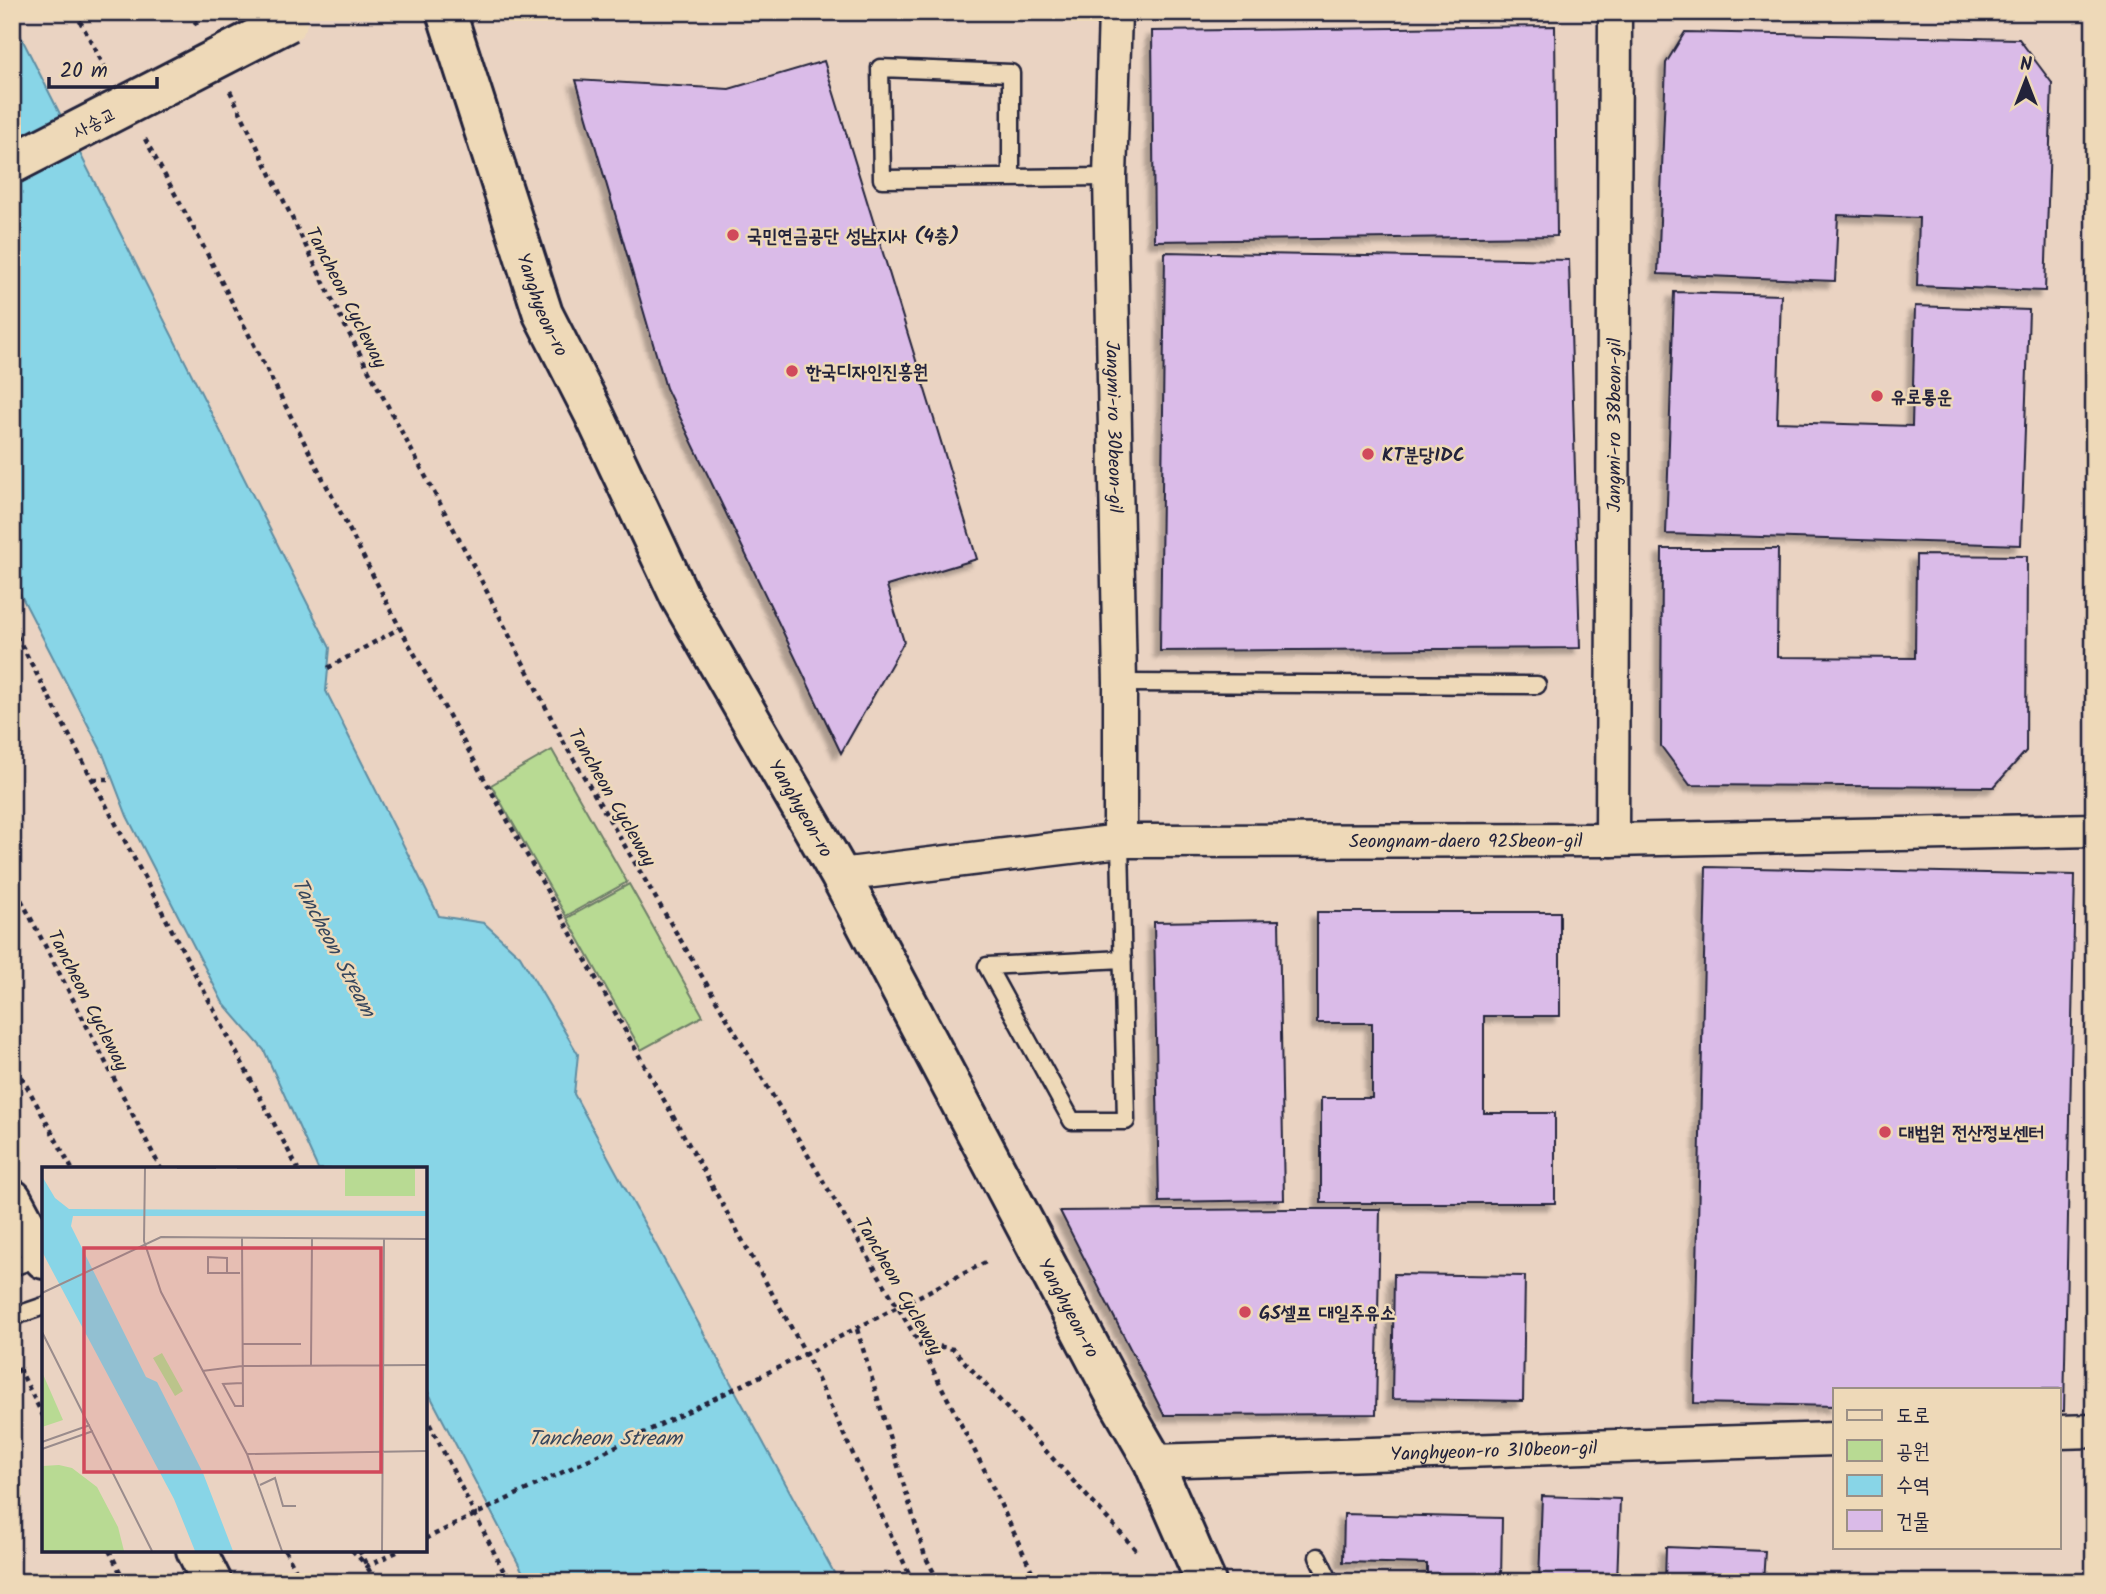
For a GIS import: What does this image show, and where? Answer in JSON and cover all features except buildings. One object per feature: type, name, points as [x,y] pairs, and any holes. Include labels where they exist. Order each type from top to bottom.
[{"type":"main road","name":"Yanghyeon-ro","points":[[446,12],[543,314],[593,412],[680,597],[840,874],[1119,1402],[1153,1461],[1206,1582]]},
{"type":"main road","name":"사송교","points":[[12,164],[288,22]]},
{"type":"main road","points":[[12,1199],[33,1261]]},
{"type":"main road","points":[[196,1552],[212,1582]]},
{"type":"street","name":"Jangmi-ro 30beon-gil","points":[[1115,12],[1110,177],[1120,683],[1120,841]]},
{"type":"street","name":"Jangmi-ro 38beon-gil","points":[[1612,840],[1615,12]]},
{"type":"street","name":"Seongnam-daero 925beon-gil","points":[[840,874],[1120,841],[1612,840],[2094,830]]},
{"type":"street","points":[[2060,1432],[2094,1431]]},
{"type":"street","name":"Yanghyeon-ro 310beon-gil","points":[[1153,1461],[1833,1439]]},
{"type":"lane","points":[[1011,178],[1011,73],[880,68],[882,179],[1011,178],[1110,177]]},
{"type":"lane","points":[[1120,683],[1537,685]]},
{"type":"lane","points":[[1120,841],[1123,959],[1126,1121],[1072,1121],[987,966],[1123,959]]},
{"type":"lane","points":[[12,1317],[42,1307]]},
{"type":"lane","points":[[1318,1557],[1330,1582]]},
{"type":"path","points":[[75,12],[114,84]]},
{"type":"path","points":[[190,12],[202,36]]},
{"type":"path","name":"Tancheon Cycleway","points":[[225,83],[344,324],[482,582],[564,743],[919,1343],[985,1471],[1037,1582]]},
{"type":"path","points":[[141,131],[400,628],[806,1354],[913,1582]]},
{"type":"path","points":[[12,627],[297,1167]]},
{"type":"path","points":[[328,668],[400,628]]},
{"type":"path","points":[[93,779],[113,779]]},
{"type":"path","name":"Tancheon Cycleway","points":[[12,882],[160,1167]]},
{"type":"path","points":[[12,1059],[71,1167]]},
{"type":"path","points":[[427,1538],[857,1329],[986,1262]]},
{"type":"path","points":[[857,1329],[925,1556],[939,1582]]},
{"type":"path","points":[[919,1343],[953,1349],[1137,1551]]},
{"type":"path","points":[[12,1360],[42,1414]]},
{"type":"path","points":[[427,1419],[509,1582]]},
{"type":"path","points":[[110,1552],[125,1582]]},
{"type":"path","points":[[286,1552],[302,1582]]},
{"type":"path","points":[[354,1552],[367,1566]]},
{"type":"path","points":[[360,1552],[375,1582]]},
{"type":"path","points":[[367,1566],[397,1552]]},
{"type":"green space","points":[[552,750],[627,882],[566,916],[491,785]]},
{"type":"green space","points":[[629,884],[703,1016],[641,1050],[567,918]]},
{"type":"water","name":"Tancheon Stream","points":[[12,19],[330,648],[326,691],[439,916],[484,923],[520,956],[578,1054],[574,1094],[839,1582],[528,1582],[427,1390],[427,1167],[317,1167],[264,1050],[223,1003],[127,816],[103,754],[12,578]]},
{"type":"place","name":"국민연금공단 성남지사 (4층)","points":[[733,235]]},
{"type":"place","name":"한국디자인진흥원","points":[[792,371]]},
{"type":"place","name":"유로통운","points":[[1877,396]]},
{"type":"place","name":"KT분당IDC","points":[[1368,454]]},
{"type":"place","name":"대법원 전산정보센터","points":[[1885,1132]]},
{"type":"place","name":"GS셀프 대일주유소","points":[[1245,1312]]}]
